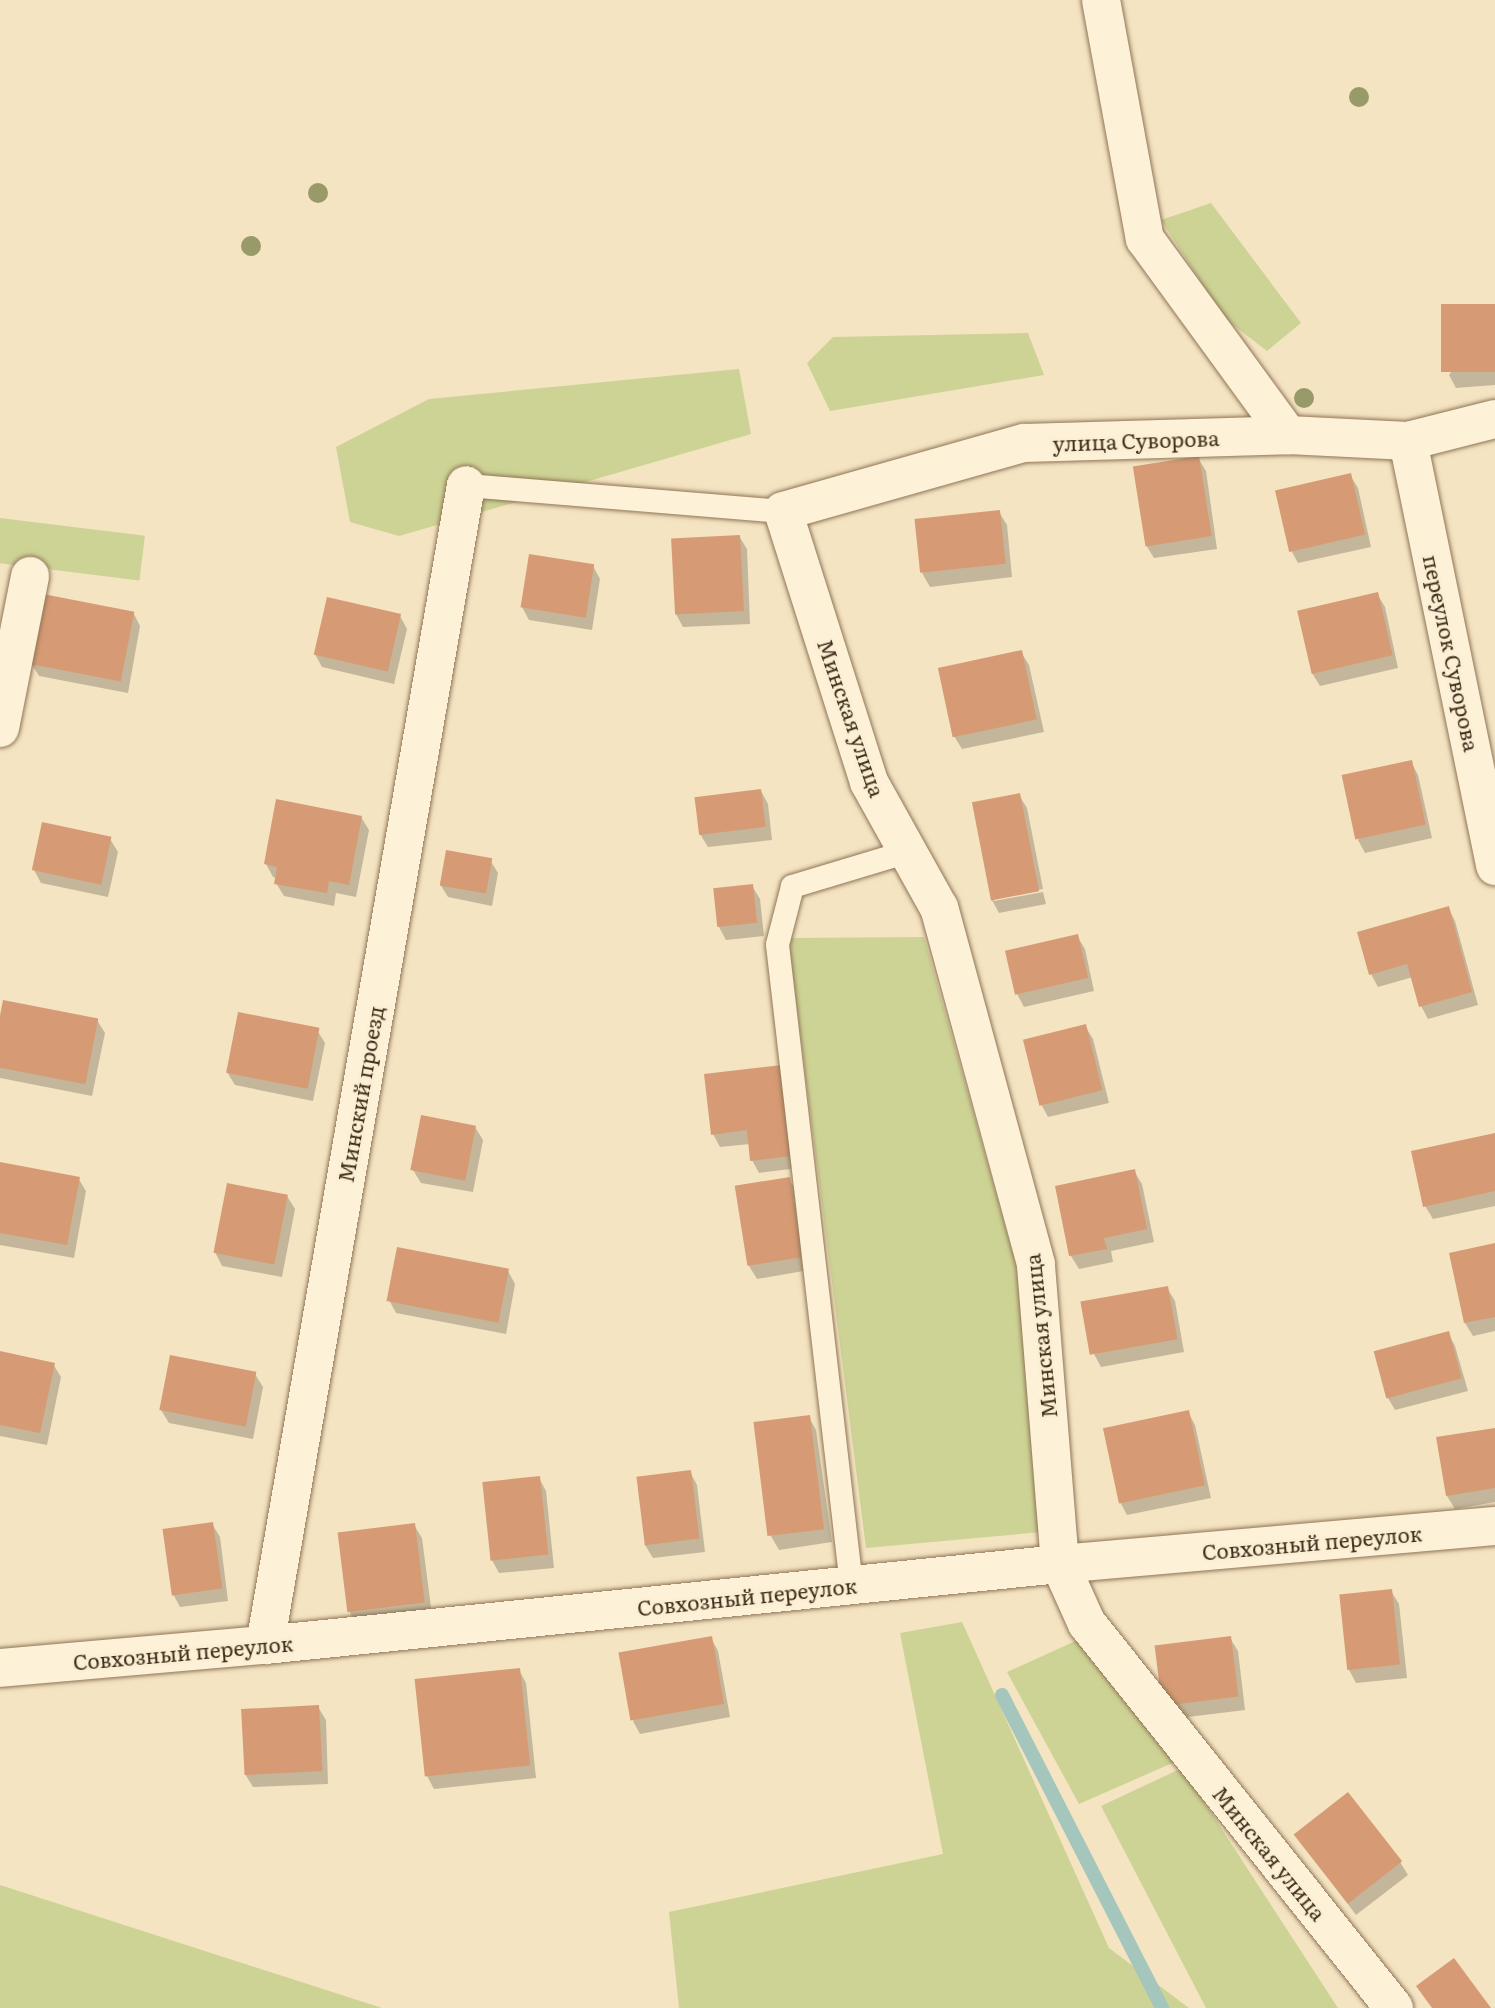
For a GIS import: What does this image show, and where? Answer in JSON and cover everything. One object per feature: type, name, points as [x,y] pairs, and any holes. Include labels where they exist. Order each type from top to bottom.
[{"type":"street","points":[[1101,0],[1145,239],[1288,435]]},
{"type":"street","name":"улица Суворова","points":[[783,511],[1024,443],[1288,435],[1408,441],[1495,419]]},
{"type":"street","name":"переулок Суворова","points":[[1408,441],[1495,866]]},
{"type":"street","name":"Минский проезд","points":[[265,1645],[466,485]]},
{"type":"street","name":"Минская улица","points":[[783,511],[869,782],[939,908],[1037,1264],[1060,1564],[1087,1624],[1394,2008]]},
{"type":"street","points":[[0,729],[30,576]]},
{"type":"street","name":"Совхозный переулок","points":[[0,1668],[265,1645],[1060,1564],[1495,1526]]},
{"type":"lane","points":[[466,485],[783,511]]},
{"type":"lane","points":[[851,1586],[776,944],[792,886],[908,851]]},
{"type":"green space","points":[[1211,203],[1301,323],[1267,351],[1224,318],[1161,220]]},
{"type":"green space","points":[[1028,333],[1044,375],[830,411],[807,363],[833,337]]},
{"type":"green space","points":[[739,369],[751,434],[399,536],[350,522],[336,447],[429,399]]},
{"type":"green space","points":[[0,518],[145,536],[139,580],[0,563]]},
{"type":"green space","points":[[924,937],[1016,1265],[1042,1532],[866,1548],[788,938]]},
{"type":"green space","points":[[962,1622],[1109,1948],[1189,2008],[679,2008],[669,1912],[943,1854],[900,1633]]},
{"type":"green space","points":[[1080,1639],[1177,1761],[1079,1804],[1007,1672]]},
{"type":"green space","points":[[1182,1768],[1338,2008],[1206,2008],[1101,1806]]},
{"type":"green space","points":[[0,1885],[382,2008],[0,2008]]},
{"type":"building","points":[[1441,304],[1495,304],[1495,372],[1441,372]]},
{"type":"building","points":[[1199,456],[1212,536],[1145,546],[1133,466]]},
{"type":"building","points":[[1351,473],[1365,534],[1289,552],[1275,491]]},
{"type":"building","points":[[1000,510],[1006,564],[920,573],[914,519]]},
{"type":"building","points":[[740,535],[744,611],[675,615],[671,539]]},
{"type":"building","points":[[529,554],[594,564],[586,618],[521,607]]},
{"type":"building","points":[[1378,592],[1393,655],[1312,674],[1297,611]]},
{"type":"building","points":[[43,594],[134,612],[121,681],[29,664]]},
{"type":"building","points":[[327,597],[401,614],[388,672],[314,654]]},
{"type":"building","points":[[1022,650],[1037,719],[953,737],[938,668]]},
{"type":"building","points":[[1412,760],[1426,825],[1355,840],[1342,775]]},
{"type":"building","points":[[761,789],[766,827],[699,835],[694,797]]},
{"type":"building","points":[[1020,793],[1039,891],[991,901],[972,802]]},
{"type":"building","points":[[276,799],[362,816],[349,885],[329,881],[327,893],[274,884],[277,867],[264,864]]},
{"type":"building","points":[[42,822],[111,837],[101,885],[32,870]]},
{"type":"building","points":[[446,850],[492,858],[486,894],[440,885]]},
{"type":"building","points":[[753,884],[757,923],[717,927],[713,888]]},
{"type":"building","points":[[1449,906],[1472,992],[1419,1007],[1407,964],[1369,975],[1357,932]]},
{"type":"building","points":[[1078,934],[1088,978],[1015,995],[1005,951]]},
{"type":"building","points":[[3,1000],[98,1019],[85,1084],[0,1068],[0,1015]]},
{"type":"building","points":[[238,1012],[319,1028],[308,1089],[226,1073]]},
{"type":"building","points":[[1086,1024],[1102,1090],[1039,1106],[1023,1040]]},
{"type":"building","points":[[782,1065],[792,1156],[750,1161],[747,1130],[711,1135],[704,1074]]},
{"type":"building","points":[[421,1115],[476,1126],[465,1181],[410,1170]]},
{"type":"building","points":[[1495,1133],[1495,1191],[1423,1207],[1411,1151]]},
{"type":"building","points":[[0,1162],[80,1177],[67,1245],[0,1233]]},
{"type":"building","points":[[1135,1169],[1147,1229],[1104,1238],[1107,1249],[1069,1256],[1055,1186]]},
{"type":"building","points":[[790,1177],[803,1257],[747,1266],[735,1186]]},
{"type":"building","points":[[227,1183],[288,1195],[274,1265],[213,1253]]},
{"type":"building","points":[[1495,1243],[1495,1317],[1464,1323],[1449,1253]]},
{"type":"building","points":[[397,1247],[509,1269],[498,1323],[387,1301]]},
{"type":"building","points":[[1168,1286],[1177,1339],[1090,1355],[1080,1301]]},
{"type":"building","points":[[1449,1331],[1462,1378],[1386,1399],[1374,1351]]},
{"type":"building","points":[[0,1351],[55,1363],[40,1433],[0,1425]]},
{"type":"building","points":[[170,1355],[256,1372],[246,1427],[159,1410]]},
{"type":"building","points":[[1189,1410],[1205,1485],[1119,1504],[1103,1428]]},
{"type":"building","points":[[810,1415],[824,1529],[767,1536],[753,1422]]},
{"type":"building","points":[[1495,1428],[1495,1488],[1446,1496],[1436,1437]]},
{"type":"building","points":[[691,1470],[699,1538],[645,1545],[636,1477]]},
{"type":"building","points":[[540,1476],[548,1555],[491,1561],[482,1482]]},
{"type":"building","points":[[213,1522],[222,1588],[172,1595],[162,1529]]},
{"type":"building","points":[[415,1523],[425,1602],[347,1612],[338,1533]]},
{"type":"building","points":[[1392,1589],[1400,1665],[1347,1670],[1339,1595]]},
{"type":"building","points":[[712,1636],[724,1704],[630,1720],[618,1652]]},
{"type":"building","points":[[1231,1636],[1238,1697],[1162,1706],[1155,1645]]},
{"type":"building","points":[[520,1668],[530,1765],[425,1777],[415,1679]]},
{"type":"building","points":[[319,1705],[322,1771],[245,1775],[241,1709]]},
{"type":"building","points":[[1348,1792],[1402,1861],[1348,1904],[1294,1834]]},
{"type":"building","points":[[1454,1958],[1491,2008],[1432,2008],[1416,1986]]},
{"type":"waterway","points":[[1002,1695],[1162,2008]]}]
